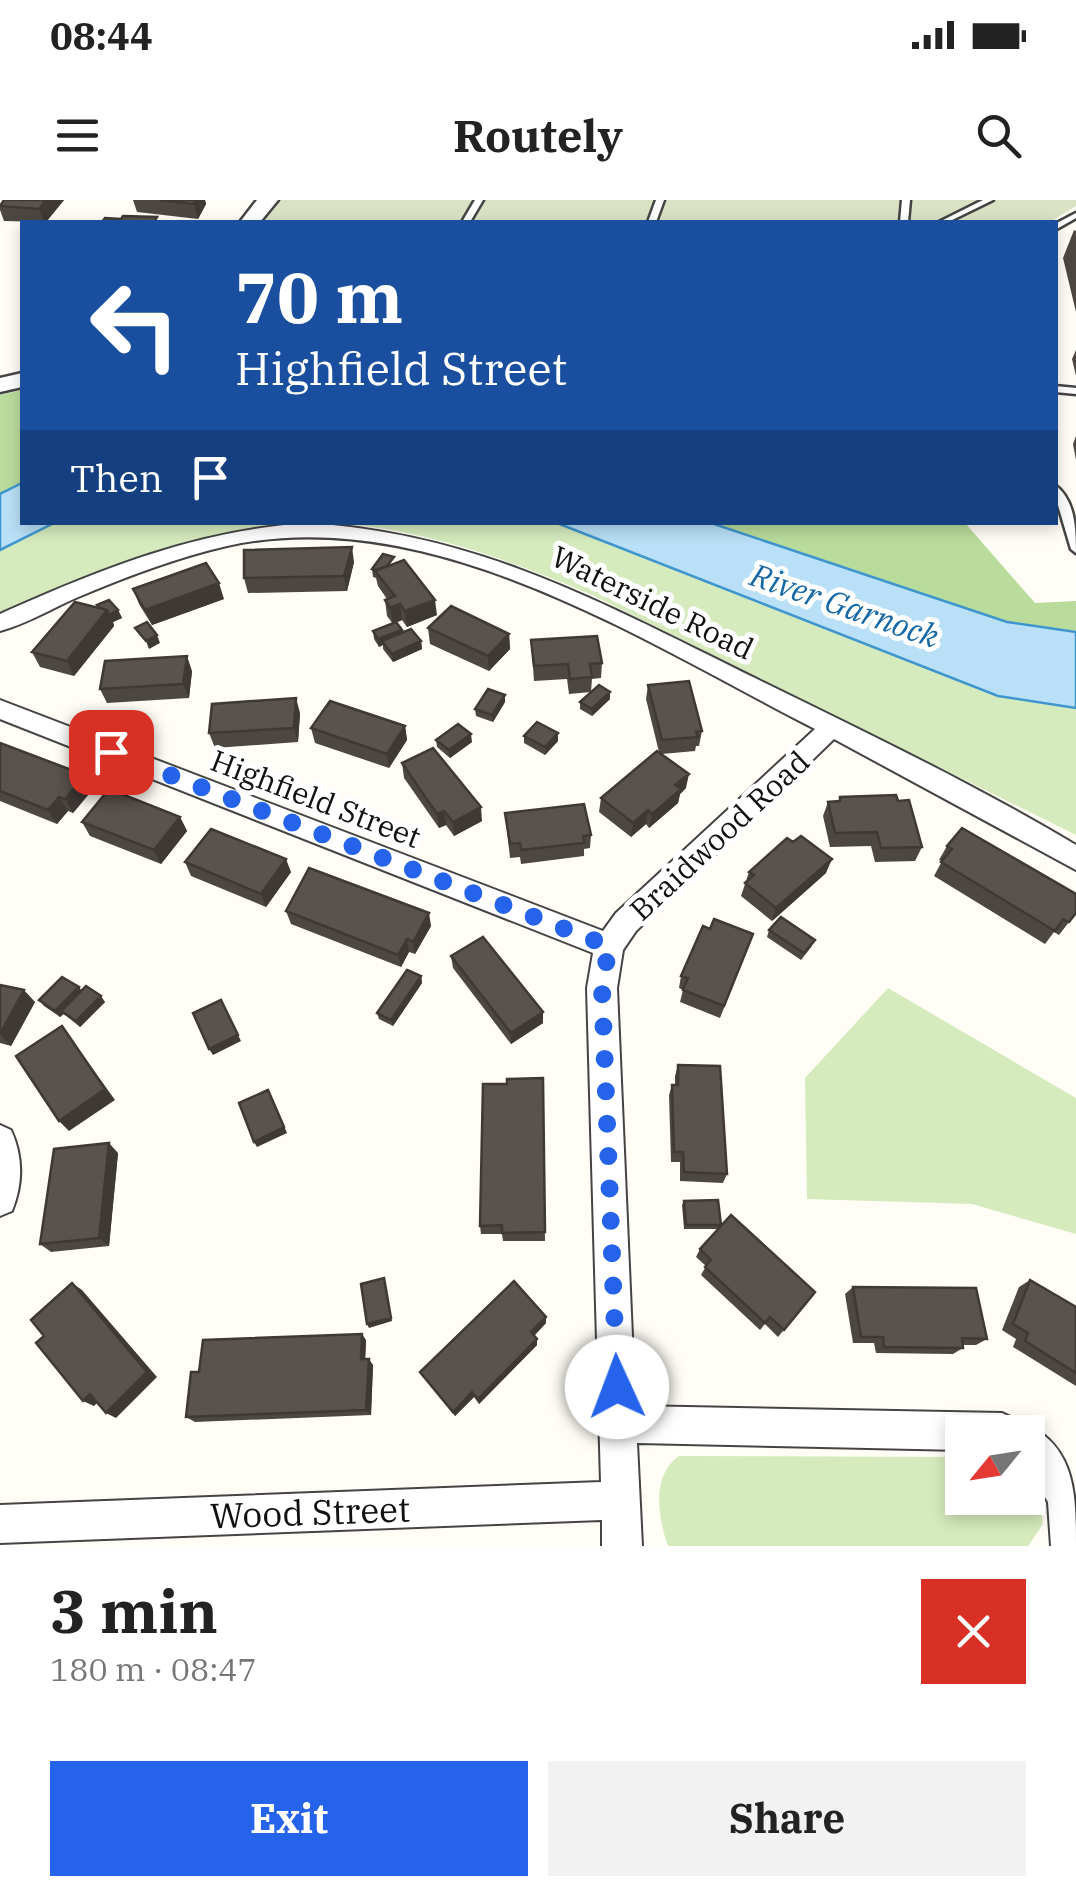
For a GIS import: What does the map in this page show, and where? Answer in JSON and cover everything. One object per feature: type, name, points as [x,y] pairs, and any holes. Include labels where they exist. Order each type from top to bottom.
[{"type":"street","points":[[252,220],[268,200]]},
{"type":"street","name":"Waterside Road","points":[[0,623],[94,584],[216,544],[308,530],[384,537],[467,555],[553,588],[830,725],[1076,858]]},
{"type":"street","name":"Highfield Street","points":[[0,709],[609,946]]},
{"type":"street","name":"Braidwood Road","points":[[622,1546],[602,988],[609,946],[648,899],[745,813],[823,737],[830,725]]},
{"type":"street","points":[[0,1141],[5,1155],[0,1198]]},
{"type":"street","points":[[618,1424],[945,1431]]},
{"type":"street","points":[[1045,1459],[1064,1486],[1075,1514],[1071,1546]]},
{"type":"street","name":"Wood Street","points":[[0,1524],[620,1500]]},
{"type":"lane","points":[[947,220],[989,200]]},
{"type":"lane","points":[[1058,492],[1076,549]]},
{"type":"green space","points":[[280,200],[1076,200],[1076,206],[1053,220],[264,220]]},
{"type":"green space","points":[[20,390],[20,484],[0,494],[0,395]]},
{"type":"green space","points":[[50,525],[280,525],[184,544],[109,568],[0,612],[0,550]]},
{"type":"green space","points":[[354,525],[562,525],[998,696],[1076,708],[1076,835],[590,594],[466,548]]},
{"type":"green space","points":[[717,525],[967,525],[1035,603],[1076,601],[1076,632],[1007,622]]},
{"type":"green space","points":[[888,988],[1076,1098],[1076,1234],[972,1204],[807,1199],[805,1078]]},
{"type":"green space","points":[[679,1456],[945,1457],[945,1515],[1042,1515],[1043,1524],[1028,1546],[668,1546],[659,1498],[670,1464]]},
{"type":"water","points":[[20,484],[20,525],[50,525],[0,550],[0,494]]},
{"type":"water","name":"River Garnock","points":[[562,525],[717,525],[1007,622],[1076,632],[1076,708],[998,696]]},
{"type":"building","points":[[4,200],[46,200],[39,209],[0,206]]},
{"type":"building","points":[[159,200],[196,200],[194,204]]},
{"type":"building","points":[[123,216],[157,217],[104,220]]},
{"type":"building","points":[[352,547],[344,576],[244,578],[244,550]]},
{"type":"building","points":[[383,554],[394,557],[387,566],[372,569]]},
{"type":"building","points":[[404,560],[435,600],[405,611],[400,604],[390,608],[385,600],[395,596],[375,571]]},
{"type":"building","points":[[206,563],[219,583],[145,610],[133,589]]},
{"type":"building","points":[[109,600],[118,610],[109,615],[97,605]]},
{"type":"building","points":[[75,602],[107,610],[67,661],[32,652]]},
{"type":"building","points":[[451,606],[509,634],[488,656],[428,628]]},
{"type":"building","points":[[147,622],[157,635],[146,641],[135,628]]},
{"type":"building","points":[[396,622],[402,630],[378,639],[373,631]]},
{"type":"building","points":[[411,629],[421,641],[392,654],[382,641]]},
{"type":"building","points":[[597,636],[602,663],[590,664],[592,677],[570,679],[568,664],[534,666],[531,640]]},
{"type":"building","points":[[187,656],[183,684],[100,689],[105,661]]},
{"type":"building","points":[[689,681],[702,731],[696,732],[698,737],[662,740],[648,685]]},
{"type":"building","points":[[599,685],[610,692],[592,709],[580,702]]},
{"type":"building","points":[[488,689],[505,695],[492,715],[475,709]]},
{"type":"building","points":[[296,698],[294,728],[209,733],[212,704]]},
{"type":"building","points":[[330,701],[405,726],[387,754],[311,728]]},
{"type":"building","points":[[537,722],[558,733],[545,747],[524,736]]},
{"type":"building","points":[[458,724],[471,734],[449,750],[436,740]]},
{"type":"building","points":[[0,743],[85,775],[65,799],[59,797],[48,810],[0,791]]},
{"type":"building","points":[[433,748],[481,807],[453,822],[444,811],[437,814],[402,763]]},
{"type":"building","points":[[657,751],[689,774],[675,785],[681,789],[652,814],[648,810],[633,823],[601,798]]},
{"type":"building","points":[[109,789],[180,817],[154,850],[82,822]]},
{"type":"building","points":[[896,795],[898,801],[909,800],[922,847],[881,848],[877,832],[835,833],[828,802],[840,801],[840,797]]},
{"type":"building","points":[[584,804],[591,835],[583,836],[584,843],[521,850],[520,843],[510,844],[505,813]]},
{"type":"building","points":[[962,828],[1076,894],[1076,913],[1069,922],[1063,919],[1055,931],[941,862],[952,849],[947,846]]},
{"type":"building","points":[[211,829],[286,859],[261,894],[185,862]]},
{"type":"building","points":[[801,836],[832,859],[776,908],[745,883],[754,875],[749,872],[787,838],[793,842]]},
{"type":"building","points":[[309,868],[429,913],[413,942],[407,939],[398,955],[286,911]]},
{"type":"building","points":[[781,917],[815,940],[804,953],[769,930]]},
{"type":"building","points":[[714,919],[753,934],[724,1006],[683,990],[688,978],[681,976],[703,926],[710,929]]},
{"type":"building","points":[[483,937],[543,1012],[511,1033],[451,956]]},
{"type":"building","points":[[407,970],[421,976],[391,1020],[377,1013]]},
{"type":"building","points":[[62,977],[79,987],[55,1011],[39,1000]]},
{"type":"building","points":[[0,985],[24,990],[0,1034]]},
{"type":"building","points":[[86,986],[101,996],[76,1021],[61,1011]]},
{"type":"building","points":[[221,1000],[238,1035],[209,1049],[193,1013]]},
{"type":"building","points":[[62,1026],[105,1089],[59,1121],[16,1056]]},
{"type":"building","points":[[678,1065],[720,1066],[727,1174],[684,1172],[683,1152],[674,1152],[672,1085],[678,1085]]},
{"type":"building","points":[[543,1078],[545,1232],[502,1233],[502,1225],[480,1226],[483,1084]]},
{"type":"building","points":[[268,1090],[284,1127],[254,1142],[239,1103]]},
{"type":"building","points":[[109,1143],[99,1238],[40,1244],[54,1149]]},
{"type":"building","points":[[718,1200],[721,1225],[686,1225],[684,1201]]},
{"type":"building","points":[[731,1215],[815,1292],[784,1330],[770,1317],[765,1323],[705,1267],[711,1260],[700,1249]]},
{"type":"building","points":[[384,1278],[391,1318],[367,1324],[361,1284]]},
{"type":"building","points":[[1030,1280],[1076,1307],[1076,1373],[1025,1341],[1028,1333],[1013,1324]]},
{"type":"building","points":[[514,1281],[546,1317],[531,1332],[537,1339],[478,1399],[472,1392],[453,1412],[420,1372]]},
{"type":"building","points":[[72,1283],[147,1372],[106,1413],[90,1394],[83,1401],[36,1343],[44,1336],[31,1320]]},
{"type":"building","points":[[853,1287],[976,1288],[987,1339],[962,1338],[963,1348],[884,1347],[883,1337],[861,1337]]},
{"type":"building","points":[[362,1334],[361,1359],[369,1359],[366,1410],[186,1417],[191,1372],[199,1372],[203,1340]]},
{"type":"route","points":[[111,752],[609,946],[602,988],[617,1387]]}]
